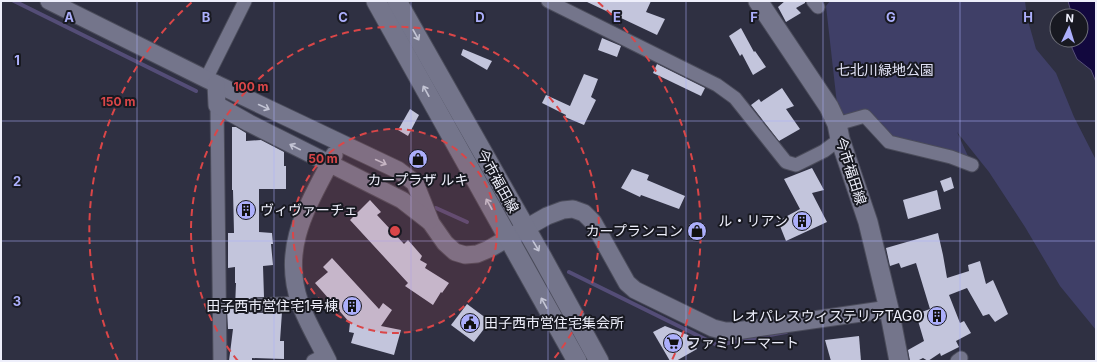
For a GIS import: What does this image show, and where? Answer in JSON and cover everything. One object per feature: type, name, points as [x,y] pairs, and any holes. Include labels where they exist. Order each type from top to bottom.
[{"type":"main road","name":"今市福田線","points":[[376,1],[577,361]]},
{"type":"main road","name":"今市福田線","points":[[397,1],[599,361]]},
{"type":"main road","name":"今市福田線","points":[[758,1],[830,107],[868,222],[889,309],[899,361]]},
{"type":"street","points":[[49,1],[211,81],[398,170],[414,183],[431,223],[445,243],[455,252],[465,255],[477,254],[547,216],[562,210],[573,209],[584,213],[593,222],[627,283],[635,290],[713,328],[725,331],[736,331],[889,309]]},
{"type":"street","points":[[220,361],[217,105],[211,81],[245,1]]},
{"type":"street","points":[[548,1],[717,85],[735,98],[786,162],[796,165],[824,151],[838,132],[865,116],[889,142],[950,157],[972,165]]},
{"type":"street","points":[[217,105],[329,164],[402,200],[431,223]]},
{"type":"street","points":[[322,359],[300,303],[295,284],[293,261],[296,237],[302,218],[340,143]]},
{"type":"street","points":[[255,305],[300,303]]},
{"type":"green space","name":"七北川緑地公園","points":[[830,1],[1025,1],[1027,17],[1036,49],[1056,73],[1074,117],[1096,160],[1096,330],[1060,286],[1025,227],[989,172],[957,132],[972,165],[910,147],[859,117],[839,122],[826,6]]},
{"type":"shaded area","points":[[1068,1],[1096,1],[1096,82],[1091,70],[1077,59],[1072,48],[1089,48],[1089,8],[1070,8]]},
{"type":"building","points":[[585,1],[651,1],[646,12],[665,19],[657,35]]},
{"type":"building","points":[[785,1],[805,1],[805,3],[796,8],[801,13],[786,22],[778,7]]},
{"type":"building","points":[[741,28],[754,52],[755,51],[766,67],[753,75],[742,54],[740,56],[729,36]]},
{"type":"building","points":[[602,38],[621,46],[617,57],[598,50]]},
{"type":"building","points":[[463,49],[492,61],[487,70],[461,55]]},
{"type":"building","points":[[657,64],[705,88],[701,96],[653,73]]},
{"type":"building","points":[[584,74],[598,79],[591,97],[596,100],[584,125],[565,117],[566,115],[542,103],[546,95],[570,106]]},
{"type":"building","points":[[782,88],[794,106],[786,109],[800,129],[779,141],[751,105],[759,99],[761,102]]},
{"type":"building","points":[[410,109],[419,115],[408,136],[398,130]]},
{"type":"building","points":[[232,127],[236,127],[246,133],[246,141],[261,140],[284,152],[284,166],[286,166],[286,189],[259,189],[259,232],[272,233],[273,244],[271,244],[273,265],[263,266],[264,297],[251,298],[247,305],[249,310],[255,313],[282,312],[280,341],[284,341],[284,359],[252,358],[252,361],[229,361],[233,329],[228,329],[227,309],[235,308],[236,283],[235,267],[228,268],[228,233],[234,233]]},
{"type":"building","points":[[812,168],[824,190],[812,193],[827,222],[786,241],[778,221],[800,209],[784,179]]},
{"type":"building","points":[[632,169],[649,175],[647,180],[685,196],[679,209],[641,195],[640,197],[621,188]]},
{"type":"building","points":[[951,177],[954,188],[944,192],[940,181]]},
{"type":"building","points":[[937,190],[941,209],[908,219],[903,200]]},
{"type":"building","points":[[370,200],[381,212],[377,215],[404,244],[408,240],[422,256],[420,260],[427,264],[425,268],[449,283],[433,305],[405,286],[408,283],[350,220]]},
{"type":"building","points":[[938,233],[947,278],[969,271],[968,265],[980,261],[986,284],[993,280],[1008,314],[995,322],[989,314],[983,316],[967,288],[949,295],[960,323],[964,321],[971,333],[956,341],[959,347],[941,356],[940,353],[928,361],[923,358],[917,361],[910,361],[908,350],[924,341],[916,314],[930,309],[916,263],[901,268],[899,263],[890,266],[886,248]]},
{"type":"building","name":"田子西市営住宅1号棟","points":[[332,258],[379,309],[383,303],[392,310],[381,326],[401,330],[394,355],[351,343],[354,333],[349,332],[350,323],[315,283],[328,272],[323,267]]},
{"type":"building","name":"田子西市営住宅集会所","points":[[467,304],[490,321],[474,342],[451,325]]},
{"type":"building","points":[[665,326],[688,335],[697,349],[676,361],[670,361],[653,332]]},
{"type":"building","points":[[859,336],[861,361],[831,361],[825,340]]},
{"type":"waterway","points":[[14,1],[196,91]]},
{"type":"waterway","points":[[436,208],[467,222]]},
{"type":"waterway","points":[[569,272],[717,345],[786,332]]},
{"type":"place","name":"カープラザ ルキ","points":[[418,159]]},
{"type":"place","name":"ヴィヴァーチェ","points":[[246,210]]},
{"type":"place","name":"ル・リアン","points":[[802,221]]},
{"type":"place","name":"カープランコン","points":[[697,231]]},
{"type":"place","name":"田子西市営住宅1号棟","points":[[352,306]]},
{"type":"place","name":"レオパレスウィステリアTAGO","points":[[937,316]]},
{"type":"place","name":"田子西市営住宅集会所","points":[[470,323]]},
{"type":"place","name":"ファミリーマート","points":[[673,343]]}]
